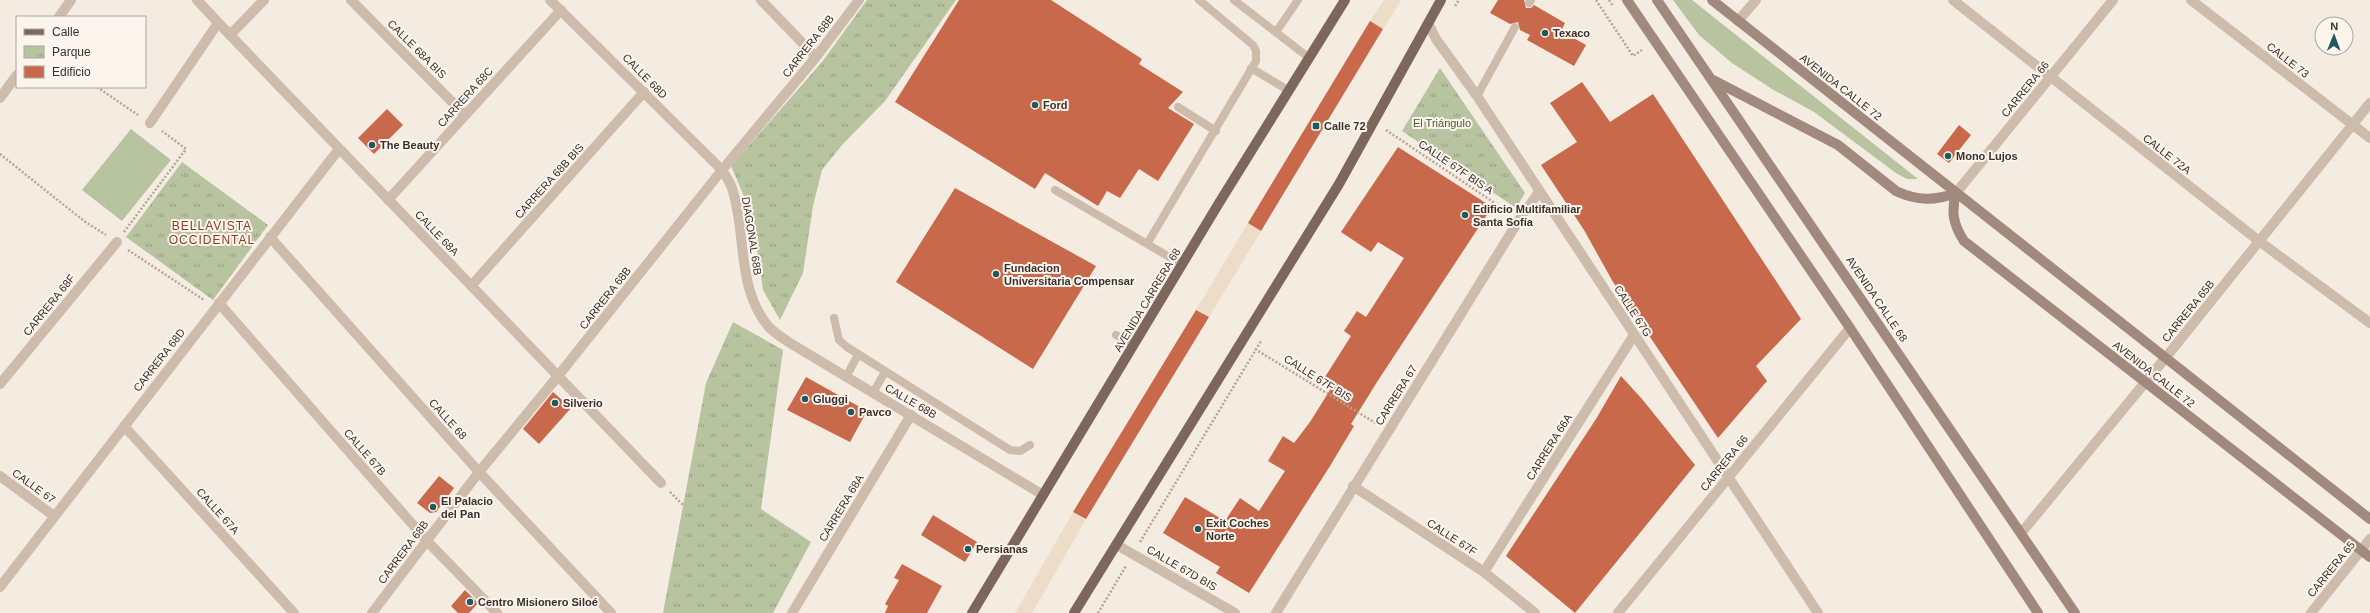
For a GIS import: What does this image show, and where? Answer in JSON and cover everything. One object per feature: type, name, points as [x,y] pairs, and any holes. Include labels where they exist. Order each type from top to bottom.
[{"type":"main road","name":"AVENIDA CARRERA 68","points":[[972,613],[1308,56],[1344,0]]},
{"type":"main road","points":[[1074,613],[1241,340],[1339,184],[1441,0]]},
{"type":"main road","points":[[1627,0],[1850,328],[2038,613]]},
{"type":"main road","name":"AVENIDA CALLE 68","points":[[1657,0],[2022,532],[2075,613]]},
{"type":"main road","name":"AVENIDA CALLE 72","points":[[1712,0],[2370,519]]},
{"type":"main road","points":[[1711,79],[1838,145],[1896,191],[1907,196],[1932,200],[1956,193]]},
{"type":"main road","name":"AVENIDA CALLE 72","points":[[1956,193],[1953,207],[1953,219],[1956,230],[1964,241],[2370,557]]},
{"type":"street","points":[[60,16],[71,0]]},
{"type":"street","name":"CALLE 68A","points":[[196,0],[661,483]]},
{"type":"street","points":[[230,35],[264,0]]},
{"type":"street","name":"CALLE 68A BIS","points":[[351,0],[465,115]]},
{"type":"street","name":"CALLE 68D","points":[[550,0],[722,170]]},
{"type":"street","points":[[761,0],[816,57]]},
{"type":"street","name":"CARRERA 68B","points":[[372,613],[479,472],[558,376],[722,170],[816,57],[859,0]]},
{"type":"street","points":[[1738,21],[1756,0]]},
{"type":"street","name":"CALLE 72A","points":[[1953,0],[2050,78],[2259,241],[2370,323]]},
{"type":"street","name":"CARRERA 66","points":[[1956,193],[2113,0]]},
{"type":"street","name":"CALLE 73","points":[[2191,0],[2370,138]]},
{"type":"street","name":"CARRERA 68C","points":[[388,200],[561,10]]},
{"type":"street","points":[[150,123],[218,23]]},
{"type":"street","name":"CALLE 67G","points":[[1428,23],[1436,39],[1477,96],[1818,613]]},
{"type":"street","points":[[0,98],[16,76]]},
{"type":"street","name":"CARRERA 68B BIS","points":[[471,286],[644,92]]},
{"type":"street","name":"CARRERA 65B","points":[[2022,532],[2145,383],[2370,103]]},
{"type":"street","name":"CARRERA 68D","points":[[0,587],[339,149]]},
{"type":"street","name":"DIAGONAL 68B","points":[[722,170],[732,187],[737,205],[744,268],[750,290],[758,312],[769,327]]},
{"type":"street","name":"CARRERA 67","points":[[1276,613],[1353,486],[1519,220],[1539,192]]},
{"type":"street","name":"CALLE 68","points":[[270,237],[479,472],[611,613]]},
{"type":"street","name":"CARRERA 68F","points":[[0,384],[117,242]]},
{"type":"street","name":"CALLE 67B","points":[[219,303],[427,541],[497,613]]},
{"type":"street","name":"CALLE 68B","points":[[769,327],[790,343],[1043,495]]},
{"type":"street","name":"CARRERA 66","points":[[1618,613],[1850,328]]},
{"type":"street","name":"CARRERA 66A","points":[[1484,572],[1634,335]]},
{"type":"street","name":"CARRERA 68A","points":[[792,613],[911,415]]},
{"type":"street","name":"CALLE 67A","points":[[124,426],[294,613]]},
{"type":"street","name":"CALLE 67","points":[[0,476],[54,516]]},
{"type":"street","name":"CALLE 67F","points":[[1353,486],[1484,572],[1535,613]]},
{"type":"street","name":"CARRERA 65","points":[[2311,613],[2370,539]]},
{"type":"street","name":"CALLE 67D BIS","points":[[1117,544],[1235,613]]},
{"type":"lane","points":[[1147,244],[1216,131],[1257,55],[1253,46],[1199,0]]},
{"type":"lane","points":[[1234,0],[1308,56]]},
{"type":"lane","points":[[1276,32],[1298,0]]},
{"type":"lane","points":[[1477,96],[1515,27]]},
{"type":"lane","points":[[1251,68],[1288,90]]},
{"type":"lane","points":[[1178,107],[1216,131]]},
{"type":"lane","points":[[1055,190],[1183,265]]},
{"type":"lane","points":[[834,318],[842,344],[858,355],[1010,450],[1020,451],[1030,445]]},
{"type":"lane","points":[[1116,334],[1134,345]]},
{"type":"lane","points":[[846,377],[858,355]]},
{"type":"lane","points":[[873,393],[885,372]]},
{"type":"path","points":[[1596,0],[1633,56],[1642,50]]},
{"type":"path","points":[[98,88],[186,148],[117,242]]},
{"type":"path","name":"CALLE 67F BIS A","points":[[1384,128],[1519,220]]},
{"type":"path","name":"CALLE 67F BIS","points":[[1241,340],[1388,430]]},
{"type":"green space","points":[[867,0],[956,0],[885,101],[842,145],[822,170],[813,206],[803,273],[780,320],[763,290],[757,249],[746,201],[731,166],[822,62]]},
{"type":"green space","points":[[1673,0],[1692,0],[1918,179],[1907,179],[1896,173],[1814,112],[1772,89],[1732,63],[1699,35]]},
{"type":"green space","name":"El Triángulo","points":[[1440,68],[1525,193],[1516,208],[1402,131]]},
{"type":"green space","points":[[131,129],[171,160],[122,221],[82,190]]},
{"type":"green space","points":[[182,162],[268,225],[213,300],[126,237]]},
{"type":"green space","points":[[733,322],[783,350],[761,509],[811,542],[773,613],[663,613],[706,383]]},
{"type":"shaded area","points":[[1384,0],[1401,0],[1383,29],[1370,21]]},
{"type":"shaded area","points":[[1248,223],[1261,231],[1209,317],[1196,310]]},
{"type":"shaded area","points":[[1073,512],[1086,519],[1032,613],[1015,613]]},
{"type":"building","name":"Ford","points":[[959,0],[1051,0],[1142,59],[1139,64],[1183,92],[1168,108],[1194,124],[1158,181],[1139,169],[1120,198],[1107,191],[1098,206],[1045,173],[1035,189],[895,102]]},
{"type":"building","name":"Texaco","points":[[1498,0],[1524,0],[1526,8],[1531,8],[1534,5],[1565,23],[1561,31],[1586,45],[1574,66],[1527,40],[1530,35],[1520,30],[1518,22],[1510,24],[1490,13]]},
{"type":"building","name":"Calle 72","points":[[1370,21],[1383,29],[1261,231],[1248,223]]},
{"type":"building","points":[[1582,82],[1610,122],[1653,94],[1801,319],[1756,366],[1767,381],[1718,438],[1613,282],[1584,230],[1541,165],[1577,142],[1550,103]]},
{"type":"building","points":[[387,109],[403,125],[374,154],[358,138]]},
{"type":"building","points":[[1959,125],[1971,135],[1949,163],[1937,154]]},
{"type":"building","points":[[1398,147],[1492,207],[1377,382],[1351,424],[1354,426],[1330,466],[1249,593],[1216,573],[1220,567],[1163,533],[1185,497],[1225,521],[1240,498],[1259,511],[1285,471],[1268,461],[1283,436],[1294,443],[1310,422],[1335,382],[1325,377],[1351,336],[1344,331],[1357,311],[1366,317],[1404,258],[1378,242],[1371,252],[1341,232]]},
{"type":"building","name":"Fundacion Universitaria Compensar","points":[[955,188],[1096,266],[1033,369],[896,282]]},
{"type":"building","points":[[1196,310],[1209,317],[1086,519],[1073,512]]},
{"type":"building","points":[[1621,376],[1642,399],[1695,465],[1575,613],[1506,556],[1596,419]]},
{"type":"building","points":[[806,377],[867,411],[850,442],[787,410]]},
{"type":"building","points":[[553,392],[571,408],[539,444],[523,429]]},
{"type":"building","points":[[439,476],[454,488],[436,512],[430,513],[417,503]]},
{"type":"building","points":[[933,515],[977,542],[965,562],[921,535]]},
{"type":"building","points":[[902,564],[942,586],[927,613],[885,613],[888,606],[885,604],[899,580],[894,578]]},
{"type":"building","points":[[465,590],[478,603],[469,613],[458,613],[451,606]]},
{"type":"place","name":"Texaco","points":[[1545,33]]},
{"type":"place","name":"Ford","points":[[1035,105]]},
{"type":"place","name":"Calle 72","points":[[1316,126]]},
{"type":"place","name":"The Beauty","points":[[372,145]]},
{"type":"place","name":"Mono Lujos","points":[[1948,156]]},
{"type":"place","name":"Edificio Multifamiliar Santa Sofía","points":[[1465,215]]},
{"type":"place","name":"Fundacion Universitaria Compensar","points":[[996,274]]},
{"type":"place","name":"Gluggi","points":[[805,399]]},
{"type":"place","name":"Silverio","points":[[555,403]]},
{"type":"place","name":"Pavco","points":[[851,412]]},
{"type":"place","name":"El Palacio del Pan","points":[[433,507]]},
{"type":"place","name":"Exit Coches Norte","points":[[1198,529]]},
{"type":"place","name":"Persianas","points":[[968,549]]},
{"type":"place","name":"Centro Misionero Siloé","points":[[470,602]]},
{"type":"district","name":"BELLAVISTA OCCIDENTAL","points":[[212,233]]}]
